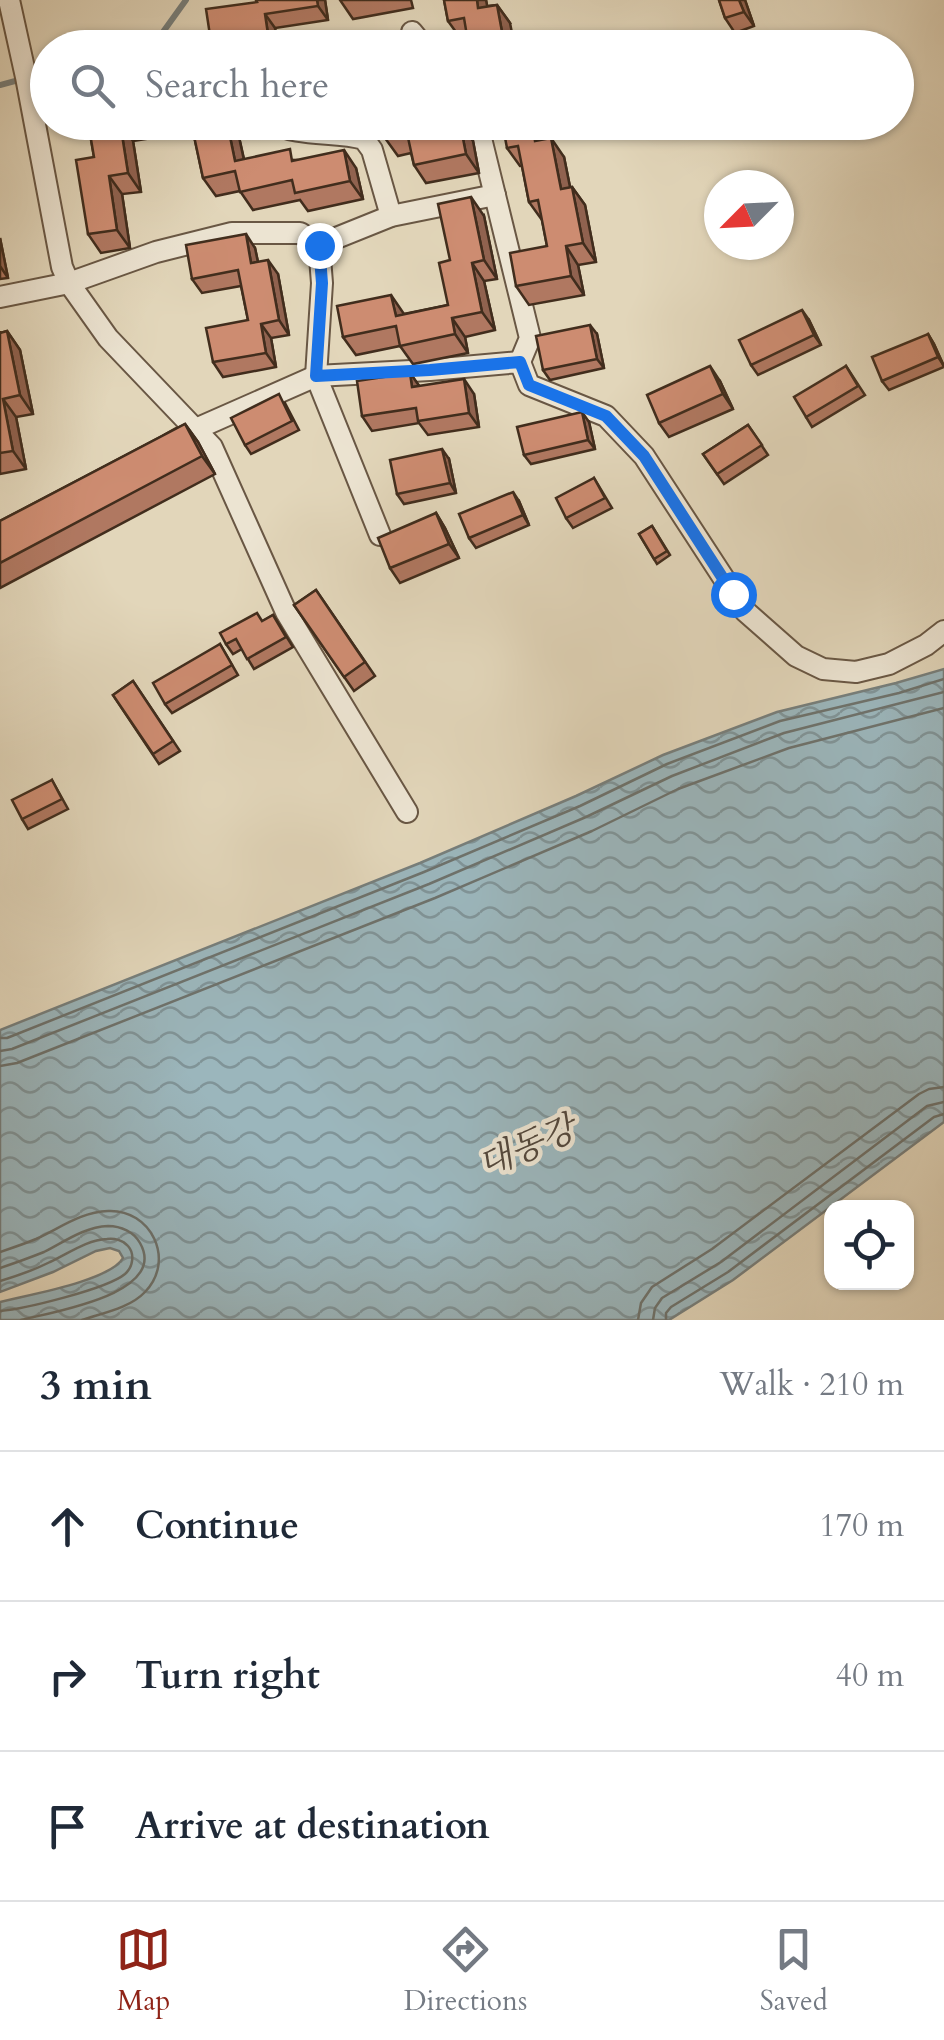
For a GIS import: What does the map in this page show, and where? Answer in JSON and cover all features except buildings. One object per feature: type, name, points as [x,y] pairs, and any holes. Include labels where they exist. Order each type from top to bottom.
[{"type":"street","points":[[10,0],[30,98]]},
{"type":"street","points":[[38,140],[62,267],[69,283],[108,338],[212,448],[286,612],[407,812]]},
{"type":"street","points":[[365,140],[372,150],[391,216]]},
{"type":"street","points":[[482,140],[530,338],[520,362],[529,385],[606,416],[632,442],[745,611],[796,656],[822,669],[856,672],[889,664],[944,631]]},
{"type":"street","points":[[319,245],[391,216],[496,195]]},
{"type":"street","points":[[0,297],[69,283],[156,252],[232,232],[300,233],[319,245]]},
{"type":"street","points":[[319,245],[322,283],[316,376],[380,535]]},
{"type":"street","points":[[146,456],[196,429],[316,376],[520,362]]},
{"type":"water","name":"대동강","points":[[944,669],[944,1122],[840,1200],[824,1200],[824,1212],[733,1280],[669,1320],[0,1320],[0,1302],[102,1274],[123,1258],[119,1251],[110,1248],[96,1251],[0,1292],[0,1030],[420,863],[663,755],[777,712]]},
{"type":"waterway","points":[[164,30],[186,0]]},
{"type":"waterway","points":[[0,85],[30,77]]},
{"type":"route","points":[[319,245],[322,283],[316,376],[520,362],[529,385],[606,416],[644,456],[733,594]]}]
